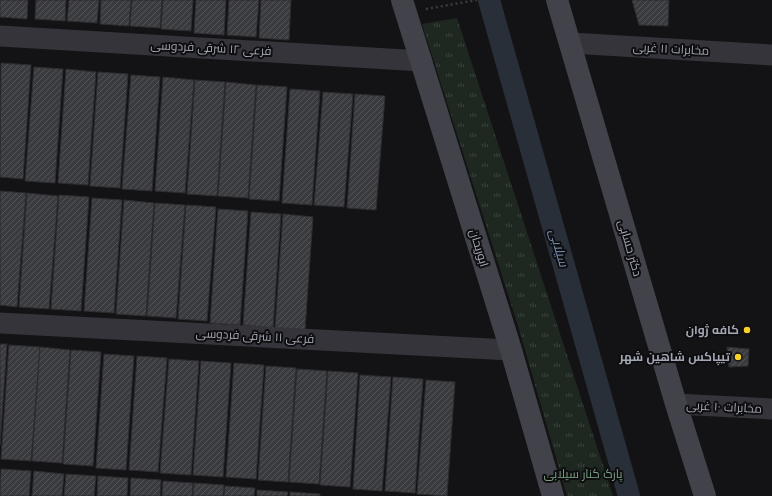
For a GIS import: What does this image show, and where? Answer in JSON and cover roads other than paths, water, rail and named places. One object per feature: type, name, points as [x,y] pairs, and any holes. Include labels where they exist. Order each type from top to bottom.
[{"type":"main road","name":"دکتر حسابی","points":[[557,0],[571,43],[676,404],[705,496]]},
{"type":"main road","name":"ابوریحان","points":[[404,6],[511,350],[553,496]]},
{"type":"street","name":"فرعی ۱۲ شرقی فردوسی","points":[[0,36],[422,61]]},
{"type":"street","name":"مخابرات ۱۱ غربی","points":[[571,43],[772,55]]},
{"type":"street","name":"فرعی ۱۱ شرقی فردوسی","points":[[0,323],[511,350]]},
{"type":"street","name":"مخابرات ۱۰ غربی","points":[[676,404],[772,409]]},
{"type":"waterway","name":"سیلابی","points":[[489,0],[629,496]]},
{"type":"place","name":"کافه ژوان","points":[[747,330]]},
{"type":"place","name":"تیپاکس شاهین شهر","points":[[738,357]]},
{"type":"park label","name":"پارک کنار سیلابی","points":[[583,474]]}]
